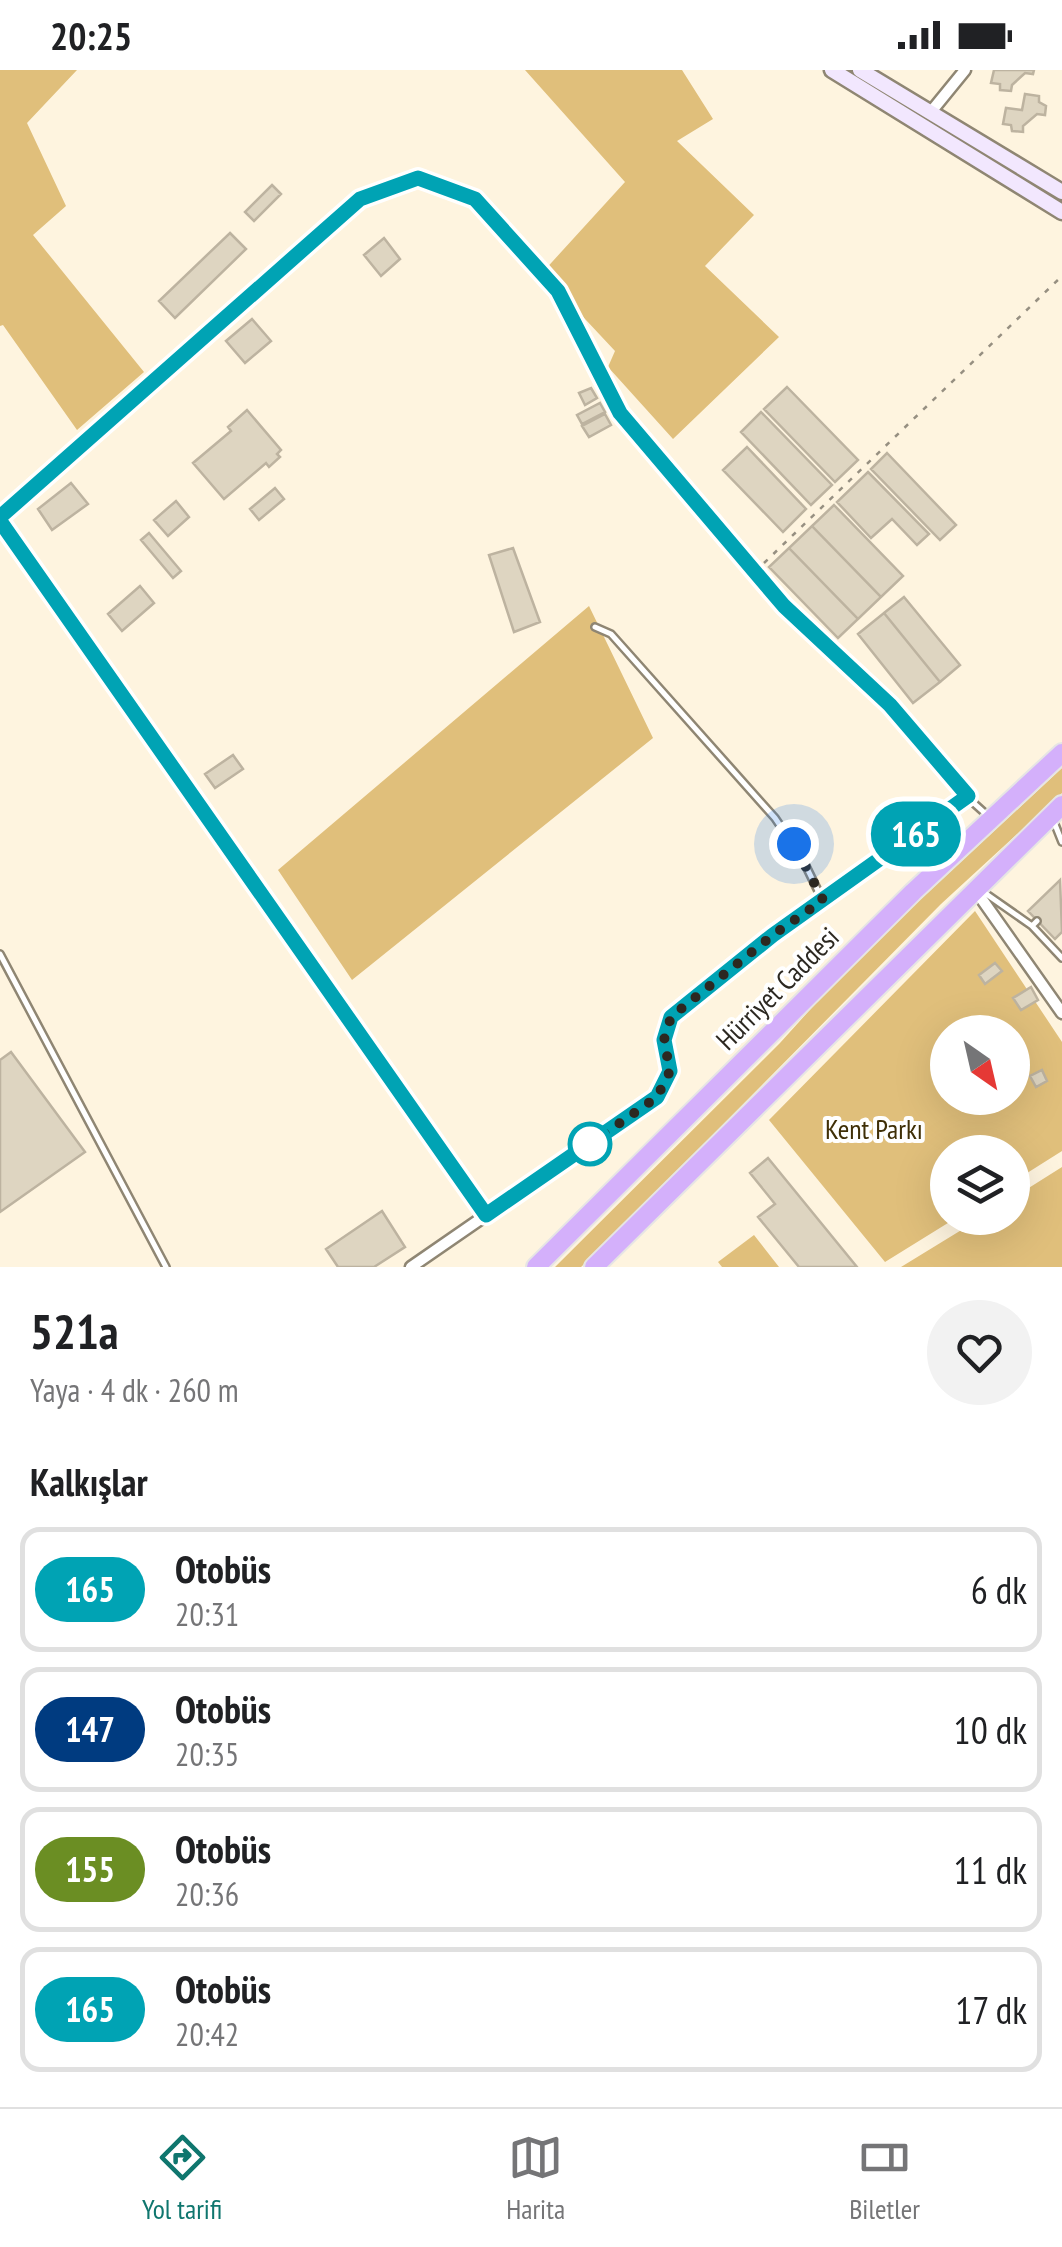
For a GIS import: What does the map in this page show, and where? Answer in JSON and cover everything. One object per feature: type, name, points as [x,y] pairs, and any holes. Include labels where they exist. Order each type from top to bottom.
[{"type":"highway","name":"Hürriyet Caddesi","points":[[536,1267],[990,818],[1062,753]]},
{"type":"highway","points":[[594,1267],[1057,810]]},
{"type":"main road","points":[[832,70],[1062,212]]},
{"type":"main road","points":[[860,70],[1062,192]]},
{"type":"street","points":[[930,113],[964,70]]},
{"type":"street","points":[[411,1267],[657,1097],[670,1071],[664,1040],[671,1017],[773,935],[968,796],[890,705],[784,606],[620,413],[558,291],[475,199],[418,178],[360,199],[0,519],[486,1215]]},
{"type":"street","points":[[974,888],[1062,1013]]},
{"type":"lane","points":[[595,626],[611,634],[775,818],[802,858],[823,900]]},
{"type":"lane","points":[[968,796],[990,818]]},
{"type":"lane","points":[[1057,810],[1057,836],[1062,842]]},
{"type":"lane","points":[[974,888],[1035,923],[1062,958]]},
{"type":"lane","points":[[0,954],[166,1267]]},
{"type":"path","points":[[755,571],[1062,276]]},
{"type":"green space","points":[[0,70],[77,70],[27,123],[66,206],[33,235],[144,372],[77,430],[3,325],[0,326]]},
{"type":"green space","points":[[525,70],[682,70],[713,119],[677,141],[754,215],[705,266],[779,337],[673,439],[608,367],[615,351],[542,273],[625,182]]},
{"type":"green space","points":[[589,606],[653,738],[352,980],[278,870]]},
{"type":"green space","points":[[1062,768],[1062,793],[941,904],[604,1245],[581,1267],[555,1267],[780,1043],[853,962]]},
{"type":"green space","name":"Kent Parkı","points":[[975,911],[1062,1042],[1062,1151],[1030,1171],[1030,1135],[930,1135],[930,1234],[885,1262],[769,1120]]},
{"type":"green space","points":[[1062,1167],[1062,1267],[901,1267],[953,1235],[1030,1235],[1030,1187]]},
{"type":"green space","points":[[754,1235],[779,1267],[722,1267],[718,1262]]},
{"type":"building","points":[[994,70],[1034,70],[1033,74],[1025,73],[1011,91],[1000,90],[1000,84],[991,83]]},
{"type":"building","points":[[1025,94],[1039,96],[1039,102],[1046,106],[1045,115],[1037,114],[1023,126],[1023,132],[1012,131],[1011,125],[1003,124],[1006,108],[1022,110]]},
{"type":"building","points":[[272,185],[281,194],[254,221],[245,212]]},
{"type":"building","points":[[230,233],[246,249],[175,318],[159,301]]},
{"type":"building","points":[[384,238],[400,259],[381,276],[364,255]]},
{"type":"building","points":[[252,319],[271,341],[245,363],[226,341]]},
{"type":"building","points":[[787,387],[858,460],[835,482],[764,409]]},
{"type":"building","points":[[591,388],[597,398],[585,405],[579,393]]},
{"type":"building","points":[[600,403],[605,412],[582,424],[577,415]]},
{"type":"building","points":[[247,410],[281,450],[277,454],[280,457],[269,467],[266,463],[224,499],[193,463],[231,431],[228,427]]},
{"type":"building","points":[[761,412],[832,485],[811,505],[741,432]]},
{"type":"building","points":[[605,414],[611,425],[589,437],[582,426]]},
{"type":"building","points":[[747,447],[806,509],[783,532],[723,470]]},
{"type":"building","points":[[887,453],[956,525],[940,540],[871,469]]},
{"type":"building","points":[[868,472],[929,534],[917,545],[892,519],[871,538],[837,502]]},
{"type":"building","points":[[71,483],[88,504],[52,530],[38,509]]},
{"type":"building","points":[[275,488],[284,499],[259,520],[250,509]]},
{"type":"building","points":[[176,501],[189,517],[168,536],[154,520]]},
{"type":"building","points":[[834,505],[903,576],[881,597],[812,526]]},
{"type":"building","points":[[812,526],[881,597],[858,619],[789,548]]},
{"type":"building","points":[[149,533],[181,571],[173,578],[141,540]]},
{"type":"building","points":[[513,548],[540,622],[514,632],[489,555]]},
{"type":"building","points":[[789,548],[858,619],[838,638],[769,567]]},
{"type":"building","points":[[140,586],[154,603],[122,631],[108,614]]},
{"type":"building","points":[[904,597],[960,665],[940,682],[884,613]]},
{"type":"building","points":[[884,613],[940,682],[913,703],[858,634]]},
{"type":"building","points":[[233,755],[243,769],[215,788],[205,774]]},
{"type":"building","points":[[1060,880],[1062,932],[1055,939],[1028,911]]},
{"type":"building","points":[[995,963],[1002,971],[985,984],[979,975]]},
{"type":"building","points":[[1031,987],[1038,1000],[1021,1010],[1013,998]]},
{"type":"building","points":[[11,1052],[85,1152],[0,1212],[0,1060]]},
{"type":"building","points":[[1042,1070],[1047,1081],[1036,1087],[1030,1076]]},
{"type":"building","points":[[768,1158],[857,1267],[799,1267],[758,1217],[775,1204],[750,1173]]},
{"type":"building","points":[[382,1211],[405,1247],[374,1267],[338,1267],[326,1249]]},
{"type":"bus line","name":"165","points":[[0,517],[360,199],[418,178],[475,199],[558,291],[620,413],[784,606],[890,705],[968,796],[773,935],[671,1017],[664,1040],[670,1071],[657,1097],[486,1215],[0,521]]},
{"type":"route","points":[[590,1144],[657,1097],[670,1071],[664,1040],[671,1017],[823,900],[794,844]]}]
